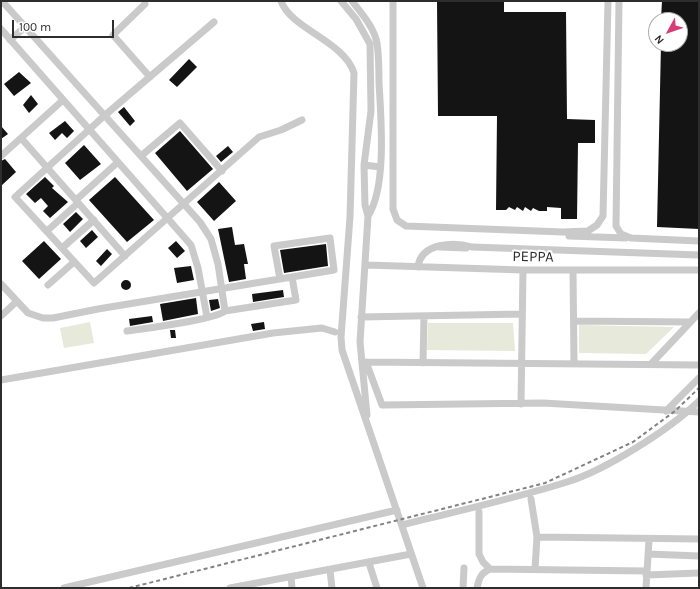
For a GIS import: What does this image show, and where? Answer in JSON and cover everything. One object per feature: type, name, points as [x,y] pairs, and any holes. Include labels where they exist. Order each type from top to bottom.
[{"type":"street","points":[[2,1],[200,222],[211,239],[218,264],[225,311]]},
{"type":"street","points":[[282,1],[287,12],[327,41],[349,63],[354,73],[350,217],[341,337],[342,350],[423,588]]},
{"type":"street","points":[[341,1],[356,19],[370,44],[371,111],[364,165],[365,205],[368,216],[360,342],[364,362],[368,425]]},
{"type":"street","points":[[352,1],[368,23],[377,42],[382,125],[380,167],[372,210],[368,216]]},
{"type":"street","points":[[394,1],[393,209],[395,217],[400,223],[406,226],[533,231],[588,230],[598,225],[603,216],[608,1]]},
{"type":"street","points":[[619,1],[616,222],[621,234],[631,238]]},
{"type":"street","points":[[145,4],[113,35],[150,76]]},
{"type":"street","points":[[214,22],[89,129],[15,197],[94,283],[259,138],[302,120]]},
{"type":"street","points":[[10,40],[25,27]]},
{"type":"street","points":[[1,29],[191,245],[207,317]]},
{"type":"street","points":[[1,156],[63,100]]},
{"type":"street","points":[[141,156],[180,123],[222,171]]},
{"type":"street","points":[[21,138],[126,256]]},
{"type":"street","points":[[46,231],[118,162]]},
{"type":"street","points":[[364,165],[380,167]]},
{"type":"street","points":[[62,248],[94,220]]},
{"type":"street","points":[[533,231],[551,235],[699,241]]},
{"type":"street","points":[[1,284],[16,302],[28,313],[43,318],[53,318],[221,288],[280,279],[334,270],[330,238],[274,246],[280,279]]},
{"type":"street","points":[[418,266],[424,255],[438,246],[455,243],[472,247],[699,255]]},
{"type":"street","points":[[48,285],[74,262]]},
{"type":"street","name":"PEPPA","points":[[366,265],[523,270],[699,270]]},
{"type":"street","points":[[522,404],[523,270]]},
{"type":"street","points":[[573,270],[574,364]]},
{"type":"street","points":[[127,331],[222,314],[225,311],[296,300],[292,277]]},
{"type":"street","points":[[1,316],[16,302]]},
{"type":"street","points":[[651,364],[699,313]]},
{"type":"street","points":[[361,317],[522,314]]},
{"type":"street","points":[[423,362],[424,316]]},
{"type":"street","points":[[574,321],[690,322]]},
{"type":"street","points":[[1,380],[273,333],[322,328],[335,332]]},
{"type":"street","points":[[364,362],[699,365]]},
{"type":"street","points":[[364,362],[382,405],[542,404],[699,412]]},
{"type":"street","points":[[666,411],[699,378]]},
{"type":"street","points":[[402,525],[569,482],[607,464],[664,430],[688,412],[699,401]]},
{"type":"street","points":[[531,499],[537,537],[535,569]]},
{"type":"street","points":[[64,588],[397,510]]},
{"type":"street","points":[[479,512],[479,554],[490,569]]},
{"type":"street","points":[[537,537],[649,540],[699,539]]},
{"type":"street","points":[[646,588],[649,540]]},
{"type":"street","points":[[230,588],[411,554]]},
{"type":"street","points":[[648,554],[699,556]]},
{"type":"street","points":[[369,563],[377,588]]},
{"type":"street","points":[[463,588],[464,568]]},
{"type":"street","points":[[477,588],[479,579],[483,572],[490,569],[699,573]]},
{"type":"street","points":[[330,570],[332,588]]},
{"type":"street","points":[[291,577],[292,588]]},
{"type":"shaded area","points":[[90,322],[94,343],[64,348],[60,328]]},
{"type":"shaded area","points":[[428,323],[513,323],[515,351],[427,350]]},
{"type":"shaded area","points":[[579,325],[674,327],[646,354],[579,353]]},
{"type":"building","points":[[437,1],[504,1],[504,12],[566,12],[567,119],[595,120],[595,143],[578,143],[577,219],[561,219],[561,208],[547,207],[547,211],[539,211],[533,208],[531,211],[525,207],[523,211],[517,207],[515,210],[509,207],[506,210],[496,210],[497,116],[438,116]]},
{"type":"building","points":[[662,1],[699,1],[699,229],[657,227],[661,52],[688,52],[688,12],[661,12]]},
{"type":"building","points":[[189,59],[197,67],[177,87],[169,80]]},
{"type":"building","points":[[19,72],[31,83],[14,96],[4,84]]},
{"type":"building","points":[[31,95],[38,104],[29,113],[23,105]]},
{"type":"building","points":[[124,107],[135,121],[130,126],[118,112]]},
{"type":"building","points":[[65,121],[74,131],[67,138],[62,133],[55,140],[49,133]]},
{"type":"building","points":[[1,126],[8,134],[1,139]]},
{"type":"building","points":[[180,131],[213,169],[187,191],[155,153]]},
{"type":"building","points":[[84,145],[101,164],[80,180],[65,163]]},
{"type":"building","points":[[228,146],[233,152],[221,162],[216,156]]},
{"type":"building","points":[[5,159],[16,172],[1,186],[1,161]]},
{"type":"building","points":[[45,177],[54,186],[52,188],[68,202],[50,218],[43,211],[48,206],[41,198],[35,203],[26,194]]},
{"type":"building","points":[[115,177],[154,220],[127,242],[89,200]]},
{"type":"building","points":[[219,182],[236,201],[214,221],[197,202]]},
{"type":"building","points":[[76,212],[83,219],[70,232],[63,224]]},
{"type":"building","points":[[232,227],[235,245],[244,244],[248,264],[244,264],[246,279],[229,282],[218,229]]},
{"type":"building","points":[[92,230],[98,237],[86,248],[80,241]]},
{"type":"building","points":[[44,241],[61,259],[39,279],[22,261]]},
{"type":"building","points":[[176,241],[185,251],[177,258],[168,248]]},
{"type":"building","points":[[326,244],[328,266],[284,273],[280,250]]},
{"type":"building","points":[[107,249],[112,254],[101,266],[96,261]]},
{"type":"building","points":[[191,266],[194,280],[177,283],[174,268]]},
{"type":"building","points":[[124,280],[128,280],[130,281],[130,289],[124,290],[121,287],[121,283]]},
{"type":"building","points":[[283,290],[284,297],[253,302],[252,294]]},
{"type":"building","points":[[196,298],[198,314],[163,321],[160,304]]},
{"type":"building","points":[[218,299],[220,308],[211,311],[209,300]]},
{"type":"building","points":[[152,316],[153,322],[130,326],[129,319]]},
{"type":"building","points":[[264,322],[265,329],[253,331],[251,324]]},
{"type":"building","points":[[170,330],[175,330],[176,338],[171,338]]},
{"type":"railway","points":[[129,588],[545,483],[633,442],[675,411],[699,388]]}]
